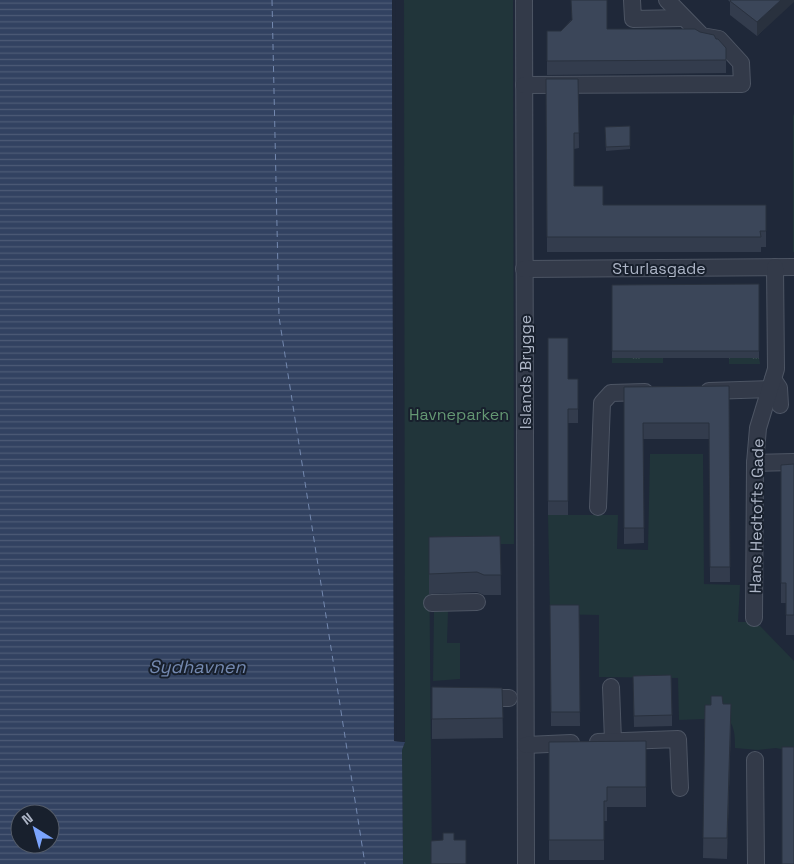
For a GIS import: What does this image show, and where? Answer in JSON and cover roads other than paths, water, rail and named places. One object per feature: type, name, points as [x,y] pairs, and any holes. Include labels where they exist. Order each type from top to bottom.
[{"type":"street","name":"Islands Brygge","points":[[524,0],[526,864]]},
{"type":"street","points":[[632,0],[633,19],[684,18]]},
{"type":"street","points":[[524,85],[742,84],[742,63],[719,39],[702,36],[667,0]]},
{"type":"street","name":"Hans Hedtofts Gade","points":[[754,618],[758,428],[776,369],[776,267]]},
{"type":"street","name":"Sturlasgade","points":[[524,269],[794,267]]},
{"type":"street","points":[[691,391],[721,396],[771,384],[779,388],[780,405]]},
{"type":"street","points":[[598,507],[602,403],[612,393],[661,392]]},
{"type":"street","points":[[756,463],[794,462]]},
{"type":"street","points":[[432,603],[477,602]]},
{"type":"street","points":[[610,687],[613,741]]},
{"type":"street","points":[[469,698],[509,698]]},
{"type":"street","points":[[526,745],[678,739],[680,788]]},
{"type":"street","points":[[755,760],[756,864]]},
{"type":"water","name":"Sydhavnen","points":[[0,0],[392,0],[394,741],[405,742],[402,750],[403,864],[0,864]]},
{"type":"park label","name":"Havneparken","points":[[459,414]]}]
